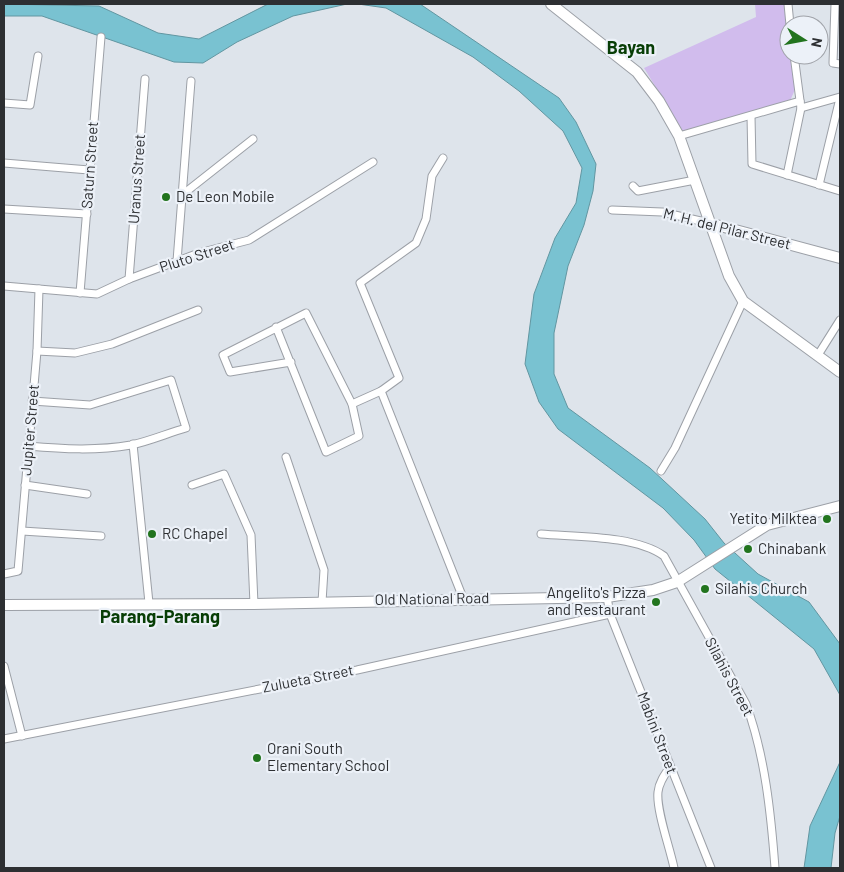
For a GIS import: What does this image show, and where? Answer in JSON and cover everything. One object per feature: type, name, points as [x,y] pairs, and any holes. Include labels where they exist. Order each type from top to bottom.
[{"type":"main road","points":[[551,4],[637,72],[658,101],[680,136],[729,276],[743,301],[840,372]]},
{"type":"main road","name":"M. H. del Pilar Street","points":[[709,223],[840,258]]},
{"type":"main road","name":"Old National Road","points":[[4,605],[254,604],[464,598],[607,597],[653,590],[677,582],[768,525],[840,506]]},
{"type":"street","points":[[835,4],[833,63],[840,64]]},
{"type":"street","name":"Saturn Street","points":[[80,292],[101,37]]},
{"type":"street","points":[[4,103],[30,105],[38,56]]},
{"type":"street","points":[[787,175],[800,104],[795,65]]},
{"type":"street","name":"Uranus Street","points":[[129,279],[145,79]]},
{"type":"street","points":[[177,261],[190,81]]},
{"type":"street","points":[[680,136],[800,104],[840,97],[819,185]]},
{"type":"street","points":[[751,116],[752,164],[840,191]]},
{"type":"street","points":[[182,195],[253,139]]},
{"type":"street","points":[[352,404],[381,391],[398,378],[360,283],[416,243],[426,219],[432,176],[443,158]]},
{"type":"street","name":"Pluto Street","points":[[4,286],[97,294],[129,279],[177,261],[249,240],[373,162]]},
{"type":"street","points":[[4,163],[89,170]]},
{"type":"street","points":[[632,186],[638,191],[695,180]]},
{"type":"street","points":[[4,208],[86,214]]},
{"type":"street","name":"M. H. del Pilar Street","points":[[612,210],[662,212],[709,223]]},
{"type":"street","name":"Jupiter Street","points":[[4,574],[18,571],[37,351],[39,288]]},
{"type":"street","points":[[661,471],[675,448],[743,301]]},
{"type":"street","points":[[37,351],[75,353],[112,344],[198,310]]},
{"type":"street","points":[[276,327],[291,362],[326,452],[359,436],[352,404],[306,313],[276,327],[223,355],[230,372],[291,362]]},
{"type":"street","points":[[818,356],[840,320]]},
{"type":"street","points":[[28,446],[69,450],[133,444],[186,428],[171,380],[90,404],[32,401]]},
{"type":"street","points":[[381,391],[464,598]]},
{"type":"street","points":[[133,444],[149,603]]},
{"type":"street","points":[[286,457],[324,570],[322,602]]},
{"type":"street","points":[[192,484],[224,474],[250,536],[254,604]]},
{"type":"street","points":[[25,485],[87,494]]},
{"type":"street","points":[[22,531],[101,536]]},
{"type":"street","name":"Silahis Street","points":[[540,534],[603,539],[654,548],[664,556],[746,704],[754,726],[772,826],[775,868]]},
{"type":"street","name":"Mabini Street","points":[[607,597],[610,614],[711,868]]},
{"type":"street","name":"Zulueta Street","points":[[4,739],[357,670],[610,614]]},
{"type":"street","points":[[4,666],[22,736]]},
{"type":"street","points":[[670,767],[662,778],[658,791],[659,808],[674,868]]},
{"type":"shaded area","points":[[755,4],[784,4],[785,15],[779,15],[779,65],[793,65],[796,87],[790,101],[684,133],[644,68],[756,17]]},
{"type":"water","points":[[4,4],[99,6],[158,33],[199,39],[268,4],[347,4],[293,16],[237,42],[203,63],[174,62],[42,16],[4,16]]},
{"type":"water","points":[[358,4],[420,4],[559,98],[576,122],[596,164],[593,191],[584,225],[568,266],[554,333],[554,374],[568,408],[650,468],[705,519],[724,543],[758,574],[809,602],[840,644],[840,695],[814,649],[715,569],[694,540],[663,508],[558,429],[539,402],[525,364],[534,294],[555,238],[576,203],[582,168],[563,131],[519,91],[473,57],[386,8]]},
{"type":"water","points":[[840,762],[840,816],[835,833],[831,868],[804,868],[810,826]]},
{"type":"place","name":"De Leon Mobile","points":[[166,197]]},
{"type":"place","name":"Yetito Milktea","points":[[827,519]]},
{"type":"place","name":"RC Chapel","points":[[152,534]]},
{"type":"place","name":"Chinabank","points":[[748,549]]},
{"type":"place","name":"Silahis Church","points":[[705,589]]},
{"type":"place","name":"Angelito's Pizza and Restaurant","points":[[656,602]]},
{"type":"place","name":"Orani South Elementary School","points":[[257,758]]},
{"type":"district","name":"Bayan","points":[[631,48]]},
{"type":"district","name":"Parang-Parang","points":[[160,617]]}]
